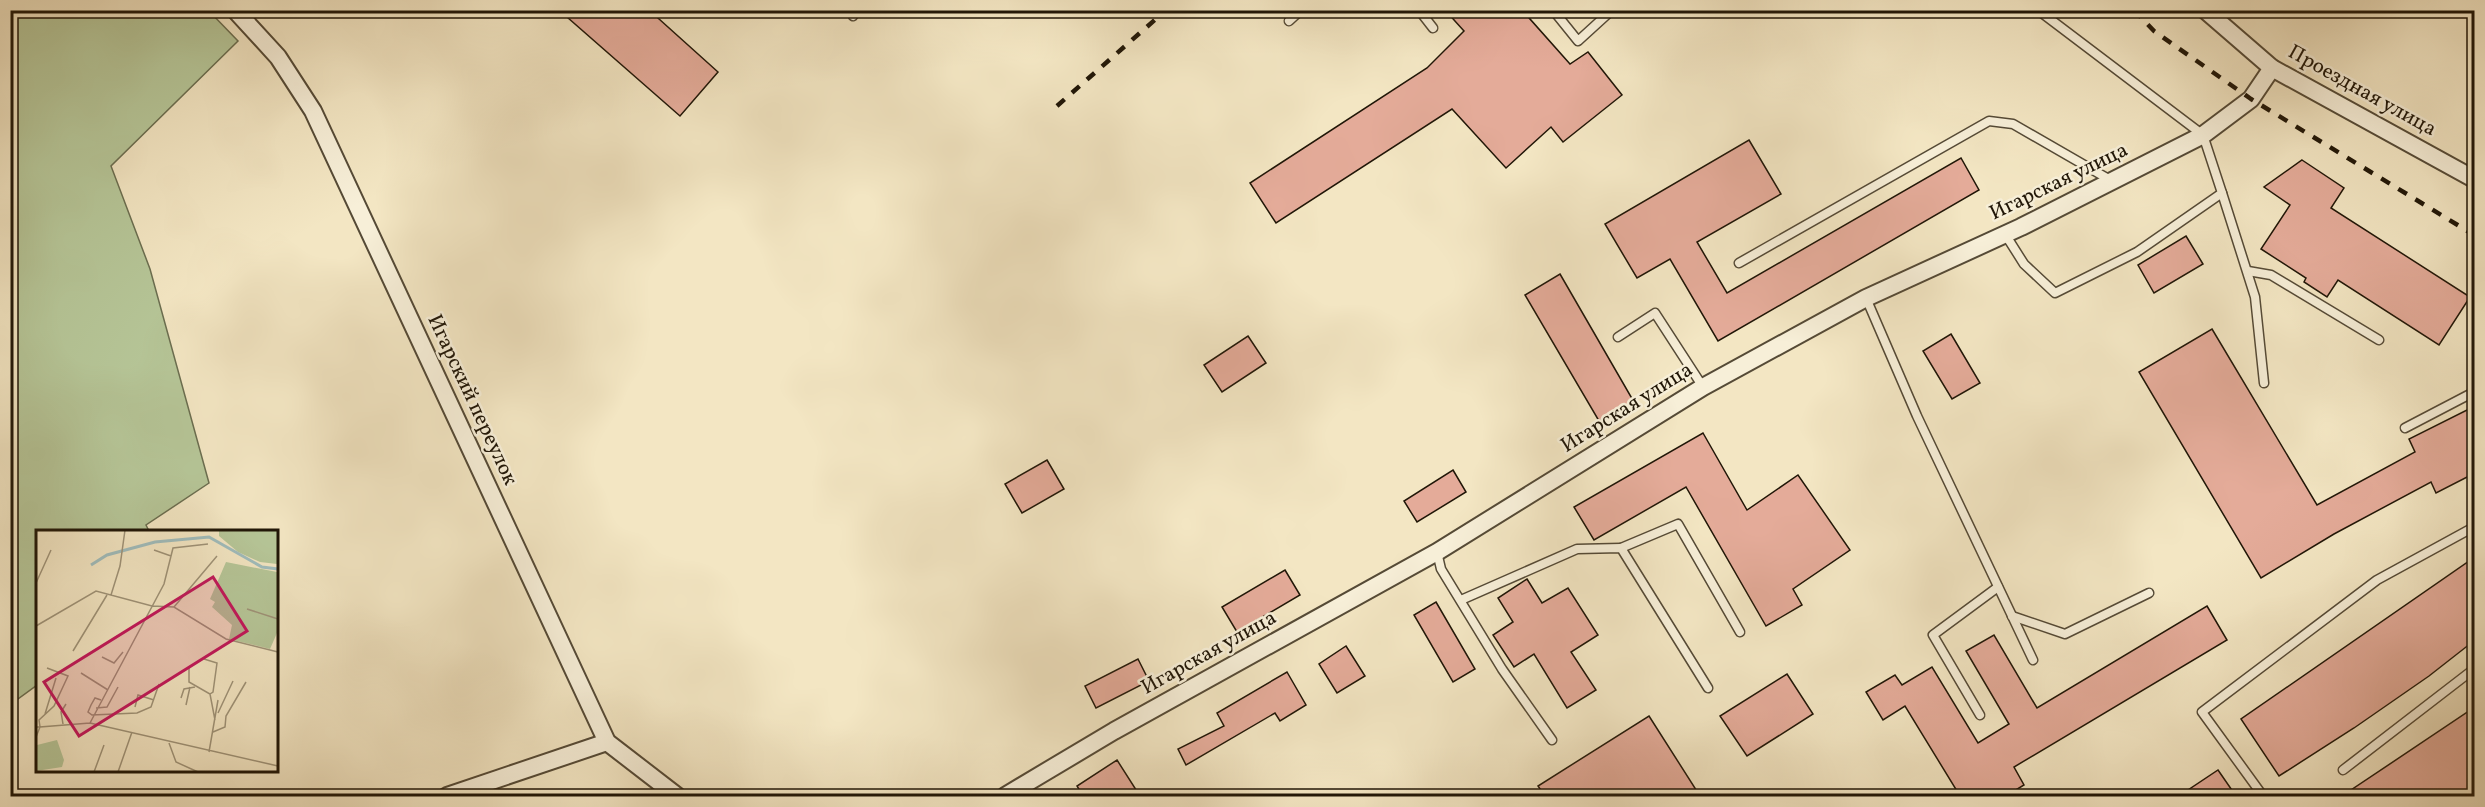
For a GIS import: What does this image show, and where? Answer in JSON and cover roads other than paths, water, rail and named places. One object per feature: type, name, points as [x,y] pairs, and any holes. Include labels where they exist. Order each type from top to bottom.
[{"type":"street","name":"Игарский переулок","points":[[235,10],[279,57],[313,111],[607,742],[677,796]]},
{"type":"street","name":"Проездная улица","points":[[2205,10],[2272,68],[2475,179]]},
{"type":"street","name":"Игарская улица","points":[[1005,796],[1114,731],[1437,552],[1702,387],[1866,298],[2005,234],[2203,135],[2251,99],[2272,68]]},
{"type":"street","points":[[447,796],[607,742]]},
{"type":"lane","points":[[1289,21],[1301,10]]},
{"type":"lane","points":[[1419,10],[1433,28]]},
{"type":"lane","points":[[1553,10],[1578,41],[1612,10]]},
{"type":"lane","points":[[2038,10],[2203,135],[2255,297],[2264,383]]},
{"type":"lane","points":[[1739,263],[1989,121],[2013,123],[2112,181]]},
{"type":"lane","points":[[2005,234],[2024,264],[2055,293],[2137,252],[2222,193]]},
{"type":"lane","points":[[2248,271],[2271,275],[2379,340]]},
{"type":"lane","points":[[1866,298],[1917,416],[2033,660]]},
{"type":"lane","points":[[1618,337],[1655,313],[1702,387]]},
{"type":"lane","points":[[2405,428],[2475,392]]},
{"type":"lane","points":[[1461,600],[1577,549],[1621,548],[1678,524],[1740,632]]},
{"type":"lane","points":[[2263,796],[2202,711],[2377,580],[2475,527]]},
{"type":"lane","points":[[1621,548],[1708,688]]},
{"type":"lane","points":[[1437,552],[1441,569],[1502,669],[1552,740]]},
{"type":"lane","points":[[1980,715],[1933,635],[1998,586]]},
{"type":"lane","points":[[2012,616],[2065,634],[2149,593]]},
{"type":"lane","points":[[2343,770],[2475,669]]},
{"type":"railway","points":[[1057,106],[1166,10]]},
{"type":"railway","points":[[2134,10],[2154,31],[2251,99],[2474,235]]}]
